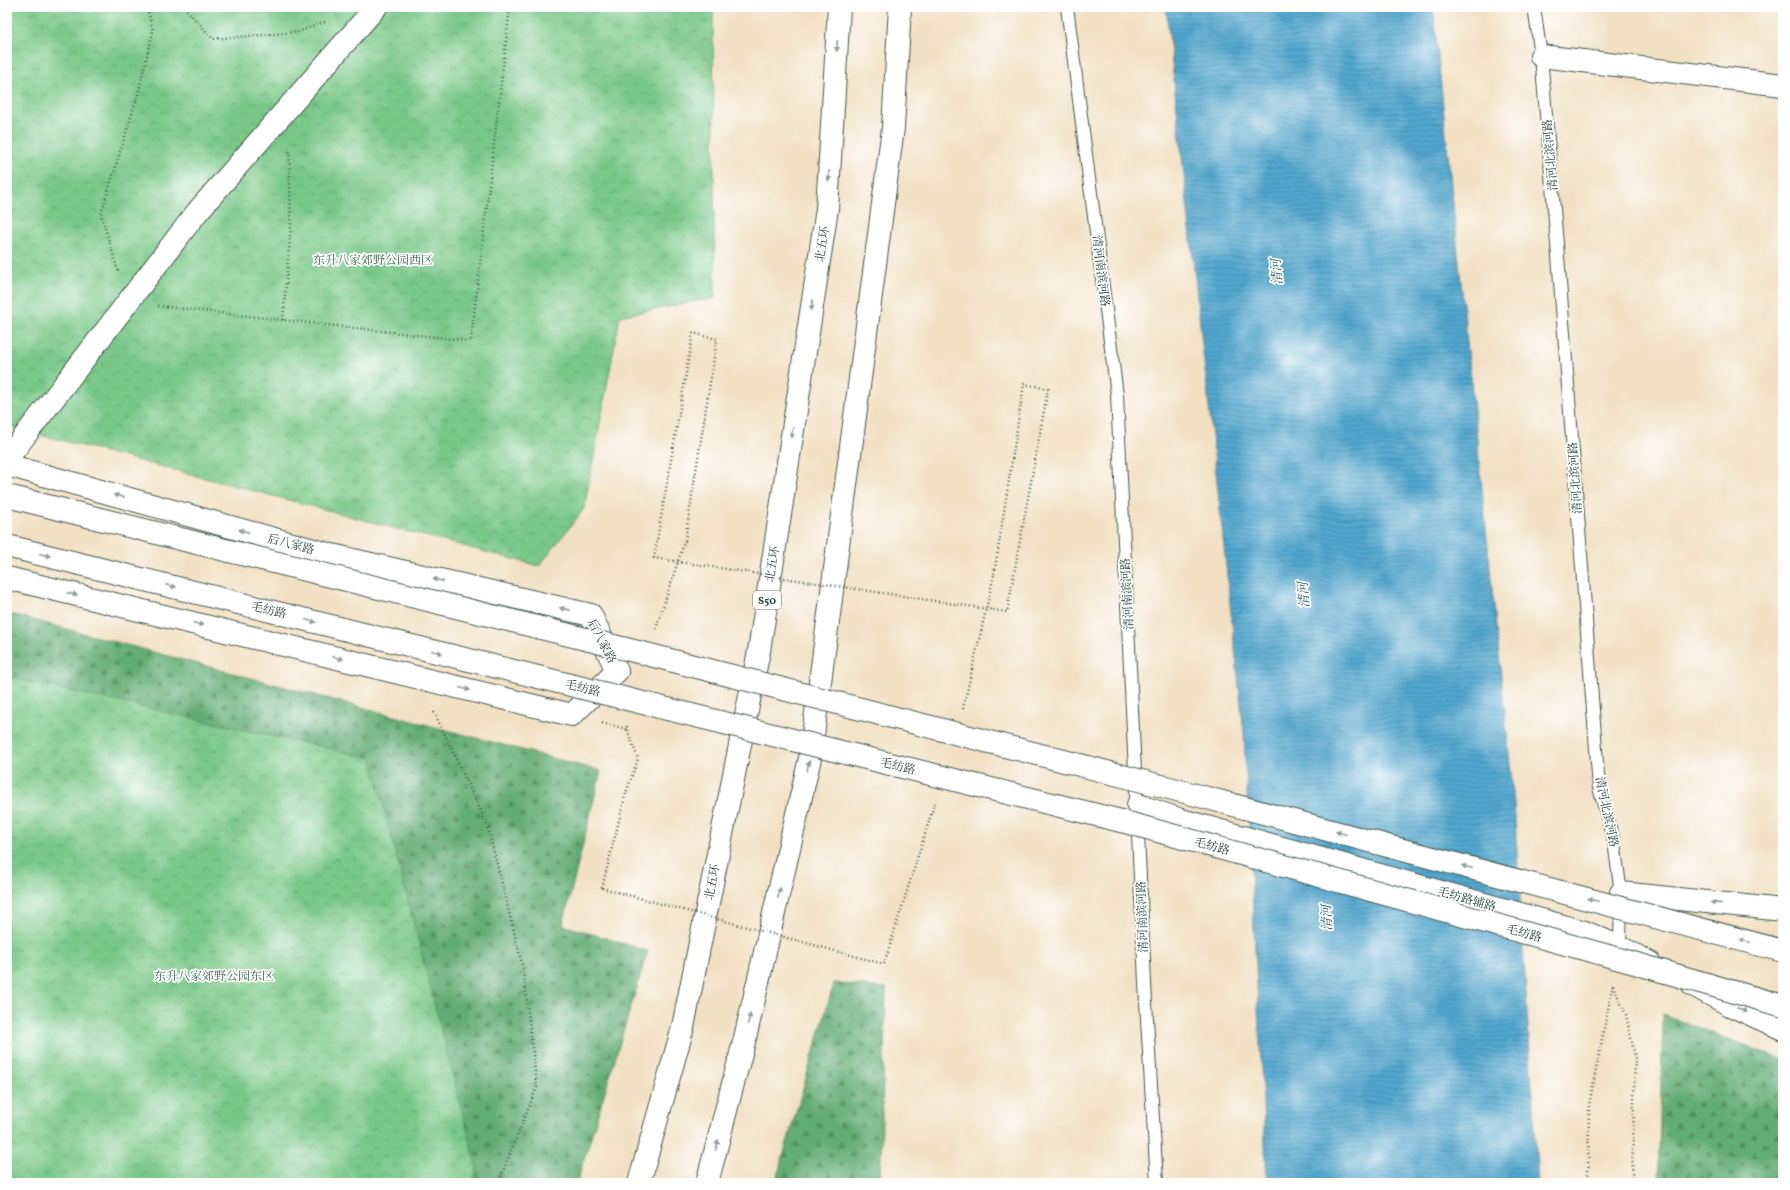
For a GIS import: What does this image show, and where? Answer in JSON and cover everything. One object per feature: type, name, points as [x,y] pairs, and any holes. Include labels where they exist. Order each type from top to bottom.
[{"type":"main road","points":[[7,459],[198,211],[376,7]]},
{"type":"main road","name":"北五环","points":[[639,1183],[683,1027],[759,651],[827,209],[839,7]]},
{"type":"main road","points":[[707,1183],[745,1038],[810,758],[893,128],[900,7]]},
{"type":"main road","points":[[1541,56],[1783,86]]},
{"type":"main road","name":"后八家路","points":[[7,465],[332,555],[591,615],[617,671],[572,715],[7,578]]},
{"type":"main road","points":[[7,496],[654,656],[1174,789],[1783,951]]},
{"type":"main road","name":"毛纺路","points":[[7,546],[1125,822],[1783,1006]]},
{"type":"main road","name":"毛纺路辅路","points":[[1138,806],[1178,819],[1585,932],[1620,947],[1730,1005],[1783,1029]]},
{"type":"main road","points":[[1621,893],[1783,910]]},
{"type":"lane","name":"清河南滨河路","points":[[1067,7],[1117,395],[1146,995],[1157,1183]]},
{"type":"lane","name":"清河北滨河路","points":[[1534,7],[1541,56],[1600,788],[1614,842],[1621,893],[1620,947]]},
{"type":"path","points":[[148,7],[153,31],[138,94],[101,214],[128,302],[471,341],[510,7]]},
{"type":"path","points":[[184,7],[213,39],[298,32],[328,21]]},
{"type":"path","points":[[283,320],[291,226],[288,108]]},
{"type":"path","points":[[649,629],[656,631],[685,540],[718,339],[693,333],[654,558],[1007,612],[1048,389],[1024,384],[994,575],[962,711]]},
{"type":"path","points":[[434,712],[487,824],[523,968],[537,1087],[498,1183]]},
{"type":"path","points":[[627,729],[638,759],[626,793],[602,888],[884,964],[936,798]]},
{"type":"path","points":[[1588,1183],[1589,1105],[1620,947]]},
{"type":"path","points":[[1613,985],[1626,1015],[1635,1058],[1632,1183]]},
{"type":"green space","name":"东升八家郊野公园西区","points":[[7,7],[713,7],[715,298],[620,316],[584,509],[539,566],[7,426]]},
{"type":"green space","name":"东升八家郊野公园东区","points":[[7,613],[601,771],[563,925],[648,951],[577,1183],[7,1183]]},
{"type":"green space","name":"东升八家郊野公园东区","points":[[7,677],[371,758],[477,1169],[472,1183],[7,1183]]},
{"type":"green space","points":[[834,983],[886,988],[880,1183],[775,1183]]},
{"type":"green space","points":[[1663,1014],[1783,1060],[1783,1183],[1658,1183]]},
{"type":"water","name":"清河","points":[[1166,7],[1433,7],[1514,803],[1538,1183],[1267,1183],[1244,734]]}]
